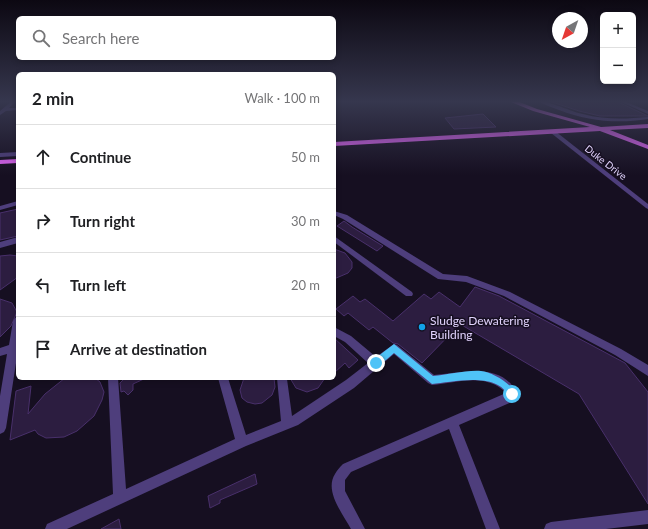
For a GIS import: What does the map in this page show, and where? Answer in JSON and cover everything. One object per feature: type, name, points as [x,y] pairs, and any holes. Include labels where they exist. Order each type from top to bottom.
[{"type":"main road","points":[[553,132],[563,126]]},
{"type":"main road","points":[[591,126],[648,147]]},
{"type":"main road","points":[[336,144],[648,126]]},
{"type":"main road","points":[[3,162],[16,161]]},
{"type":"street","name":"Duke Drive","points":[[553,132],[648,207]]},
{"type":"street","points":[[0,155],[16,154]]},
{"type":"street","points":[[3,162],[16,154]]},
{"type":"street","points":[[0,208],[16,204]]},
{"type":"street","points":[[336,214],[345,217],[441,277],[467,279],[507,294],[618,352],[648,371]]},
{"type":"street","points":[[336,239],[409,294]]},
{"type":"street","points":[[0,245],[16,241]]},
{"type":"street","points":[[336,332],[376,363]]},
{"type":"street","points":[[0,428],[14,365],[16,334]]},
{"type":"street","points":[[0,352],[14,348]]},
{"type":"street","points":[[52,529],[242,442],[294,421],[350,384],[394,348],[432,380],[482,375],[502,384],[510,390],[512,394],[510,397],[347,468],[339,478],[338,492],[358,529]]},
{"type":"street","points":[[113,380],[120,498]]},
{"type":"street","points":[[224,380],[242,442]]},
{"type":"street","points":[[282,380],[287,424]]},
{"type":"street","points":[[452,422],[493,529]]},
{"type":"street","points":[[551,529],[648,517]]},
{"type":"building","points":[[451,126],[495,126],[496,127],[454,129]]},
{"type":"building","points":[[16,209],[16,236],[0,240],[0,213]]},
{"type":"building","points":[[344,221],[383,246],[377,251],[337,226]]},
{"type":"building","points":[[336,250],[345,253],[352,262],[352,268],[348,273],[336,278]]},
{"type":"building","points":[[0,256],[16,256],[16,278],[0,290]]},
{"type":"building","points":[[475,287],[499,296],[625,363],[648,392],[648,504],[579,394],[460,324],[422,363],[373,327],[369,330],[348,313],[344,316],[336,309],[353,296],[360,302],[365,299],[393,321],[424,294],[431,299],[439,292],[460,307]]},
{"type":"building","points":[[0,299],[12,303],[16,310],[16,314],[11,326],[0,337]]},
{"type":"building","points":[[336,340],[358,360],[349,368],[345,363],[336,371]]},
{"type":"building","points":[[62,380],[98,380],[100,382],[104,392],[102,400],[94,416],[77,431],[64,437],[46,438],[38,434],[35,430],[10,440],[16,391],[31,386],[28,414],[45,394]]},
{"type":"building","points":[[123,380],[142,380],[133,384],[133,390],[128,395],[124,391],[121,392],[120,383]]},
{"type":"building","points":[[243,380],[274,380],[275,387],[272,395],[262,403],[255,404],[247,402],[242,398],[240,390]]},
{"type":"building","points":[[291,380],[324,380],[318,388],[307,392],[296,388]]},
{"type":"building","points":[[255,474],[257,484],[220,500],[220,503],[210,508],[208,496]]},
{"type":"building","points":[[119,519],[121,529],[101,529]]},
{"type":"place","name":"Sludge Dewatering Building","points":[[422,327]]},
{"type":"route","points":[[376,363],[394,348],[432,380],[482,375],[502,384],[510,390],[512,394]]}]
